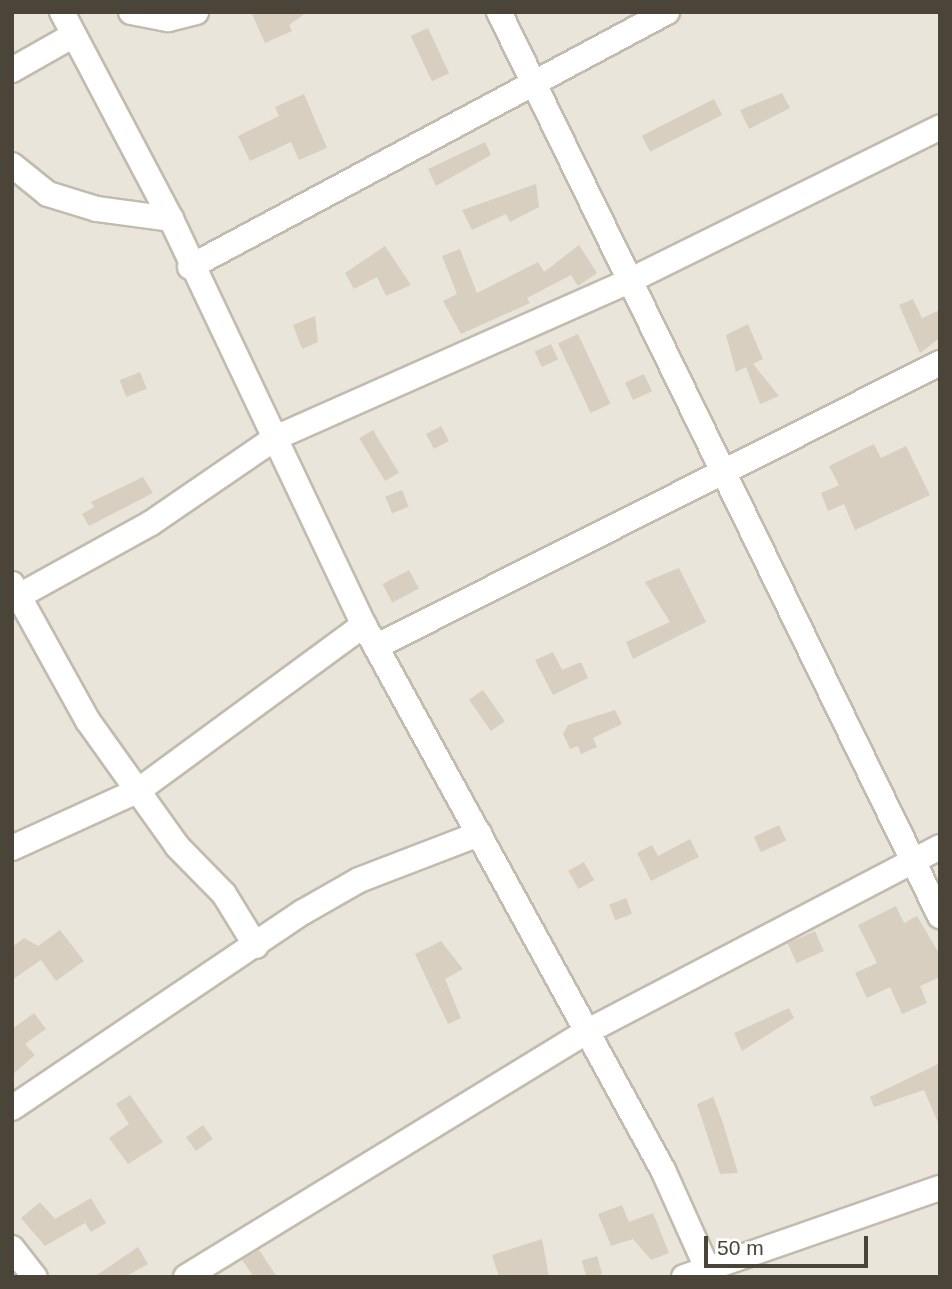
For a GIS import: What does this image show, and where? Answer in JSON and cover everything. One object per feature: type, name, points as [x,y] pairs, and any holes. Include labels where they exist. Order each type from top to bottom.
[{"type":"street","points":[[62,12],[72,36],[171,219],[190,267],[371,635],[663,1170],[709,1272]]},
{"type":"street","points":[[131,12],[168,19],[196,12]]},
{"type":"street","points":[[499,12],[940,916]]},
{"type":"street","points":[[190,267],[532,81],[667,12]]},
{"type":"street","points":[[12,70],[72,36]]},
{"type":"street","points":[[256,946],[224,894],[177,846],[88,721],[16,590],[151,523],[275,438],[629,281],[940,127]]},
{"type":"street","points":[[12,165],[48,194],[96,209],[171,219]]},
{"type":"street","points":[[12,848],[139,790],[371,635],[723,472],[940,363]]},
{"type":"street","points":[[12,1108],[359,880],[478,834]]},
{"type":"street","points":[[186,1277],[586,1032],[940,847]]},
{"type":"street","points":[[684,1277],[709,1272],[940,1188]]},
{"type":"street","points":[[12,1248],[35,1277]]},
{"type":"shaded area","points":[[12,12],[940,12],[940,1277],[12,1277]]},
{"type":"building","points":[[251,12],[307,12],[289,25],[292,31],[265,43]]},
{"type":"building","points":[[428,28],[449,73],[432,81],[411,36]]},
{"type":"building","points":[[782,93],[790,108],[749,129],[740,110]]},
{"type":"building","points":[[304,94],[327,148],[299,160],[291,142],[250,161],[238,136],[279,116],[275,107]]},
{"type":"building","points":[[714,99],[722,115],[650,152],[642,136]]},
{"type":"building","points":[[485,142],[491,155],[436,186],[428,169]]},
{"type":"building","points":[[536,184],[539,207],[510,222],[506,214],[472,230],[462,210]]},
{"type":"building","points":[[579,245],[597,273],[578,286],[571,275],[527,298],[530,303],[461,334],[443,301],[457,294],[442,256],[460,249],[477,293],[538,262],[544,272]]},
{"type":"building","points":[[385,246],[411,285],[386,296],[377,277],[354,289],[345,273]]},
{"type":"building","points":[[913,299],[922,318],[940,310],[940,338],[920,353],[899,305]]},
{"type":"building","points":[[315,316],[318,342],[302,349],[293,325]]},
{"type":"building","points":[[748,324],[763,359],[753,364],[779,396],[760,404],[746,367],[736,372],[726,335]]},
{"type":"building","points":[[578,334],[611,404],[591,413],[558,343]]},
{"type":"building","points":[[551,344],[558,359],[542,367],[535,352]]},
{"type":"building","points":[[140,372],[147,389],[126,397],[120,380]]},
{"type":"building","points":[[644,374],[652,391],[633,400],[625,383]]},
{"type":"building","points":[[441,426],[449,441],[434,449],[426,434]]},
{"type":"building","points":[[373,430],[399,473],[385,481],[359,438]]},
{"type":"building","points":[[874,444],[881,458],[906,446],[930,495],[855,530],[844,504],[828,511],[821,493],[839,485],[829,466]]},
{"type":"building","points":[[143,477],[153,493],[89,526],[82,514],[94,507],[91,502]]},
{"type":"building","points":[[402,490],[409,507],[392,513],[385,497]]},
{"type":"building","points":[[679,568],[706,622],[633,659],[626,642],[670,622],[645,582]]},
{"type":"building","points":[[409,570],[419,589],[392,603],[383,584]]},
{"type":"building","points":[[553,652],[562,670],[581,662],[588,678],[553,695],[535,660]]},
{"type":"building","points":[[483,690],[505,721],[491,731],[469,700]]},
{"type":"building","points":[[615,710],[622,724],[593,738],[597,747],[581,754],[578,746],[570,749],[563,734],[568,725]]},
{"type":"building","points":[[779,825],[786,840],[761,852],[754,837]]},
{"type":"building","points":[[690,839],[699,857],[651,881],[637,853],[652,845],[658,856]]},
{"type":"building","points":[[584,862],[594,880],[578,889],[568,871]]},
{"type":"building","points":[[626,898],[632,914],[615,920],[609,904]]},
{"type":"building","points":[[896,906],[904,923],[917,916],[940,955],[940,977],[920,986],[927,1003],[902,1014],[890,987],[867,998],[855,973],[877,963],[858,925]]},
{"type":"building","points":[[60,930],[84,961],[56,981],[41,960],[12,980],[12,947],[24,938],[38,946]]},
{"type":"building","points":[[815,931],[824,951],[797,963],[788,943]]},
{"type":"building","points":[[441,941],[463,969],[445,979],[461,1018],[448,1024],[415,954]]},
{"type":"building","points":[[789,1008],[794,1018],[742,1051],[734,1033]]},
{"type":"building","points":[[34,1013],[46,1029],[25,1044],[35,1055],[12,1075],[12,1029]]},
{"type":"building","points":[[940,1063],[940,1127],[924,1090],[874,1107],[870,1097]]},
{"type":"building","points":[[130,1095],[163,1142],[128,1164],[109,1138],[129,1124],[116,1104]]},
{"type":"building","points":[[713,1097],[738,1173],[720,1174],[697,1104]]},
{"type":"building","points":[[203,1125],[213,1139],[196,1151],[186,1137]]},
{"type":"building","points":[[91,1198],[106,1223],[91,1232],[85,1223],[45,1246],[21,1218],[40,1202],[55,1219]]},
{"type":"building","points":[[622,1205],[629,1222],[653,1213],[669,1253],[651,1260],[633,1239],[611,1246],[598,1214]]},
{"type":"building","points":[[542,1239],[549,1277],[499,1277],[492,1255]]},
{"type":"building","points":[[138,1247],[148,1264],[125,1277],[94,1277]]},
{"type":"building","points":[[259,1250],[277,1277],[254,1277],[242,1260]]},
{"type":"building","points":[[597,1256],[602,1274],[586,1277],[582,1260]]}]
